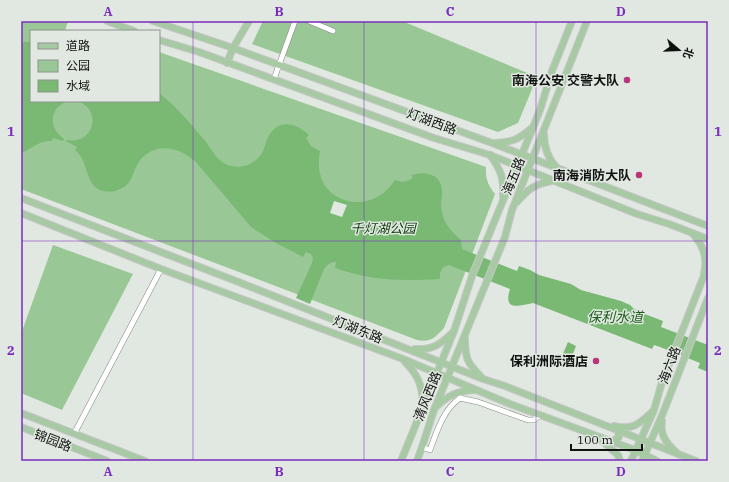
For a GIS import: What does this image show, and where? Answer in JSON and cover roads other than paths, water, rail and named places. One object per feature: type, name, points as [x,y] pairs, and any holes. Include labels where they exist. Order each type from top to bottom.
[{"type":"main road","points":[[107,21],[131,30]]},
{"type":"main road","name":"灯湖西路","points":[[153,21],[233,48],[533,158],[708,226]]},
{"type":"main road","points":[[227,63],[233,48],[249,21]]},
{"type":"main road","name":"海五路","points":[[454,330],[472,276],[534,126],[552,70],[572,21]]},
{"type":"main road","name":"清风西路","points":[[417,461],[446,378],[498,255],[505,237],[514,204],[587,21]]},
{"type":"main road","name":"灯湖西路","points":[[160,40],[434,138],[490,155],[637,214],[708,239]]},
{"type":"main road","points":[[492,143],[510,142],[534,126]]},
{"type":"main road","points":[[544,130],[544,142],[547,152],[552,163],[558,168]]},
{"type":"main road","points":[[490,155],[502,174],[504,184],[503,201]]},
{"type":"main road","points":[[514,204],[527,190],[533,186],[554,181]]},
{"type":"main road","name":"灯湖东路","points":[[21,198],[696,461]]},
{"type":"main road","name":"灯湖东路","points":[[21,213],[161,269],[403,359],[436,374],[540,415],[635,450],[643,458],[657,461]]},
{"type":"main road","points":[[696,221],[708,221]]},
{"type":"main road","points":[[692,233],[702,245],[705,252],[706,268],[703,278]]},
{"type":"main road","name":"海六路","points":[[631,461],[654,410],[662,382],[703,278],[708,270]]},
{"type":"main road","name":"海六路","points":[[643,458],[683,364],[708,298]]},
{"type":"main road","points":[[407,348],[426,350],[434,347],[446,339],[454,330]]},
{"type":"main road","name":"清风西路","points":[[401,461],[454,330]]},
{"type":"main road","points":[[465,334],[465,350],[467,360],[483,379]]},
{"type":"main road","points":[[403,359],[414,370],[419,379],[422,390],[423,405]]},
{"type":"main road","points":[[434,410],[450,395],[462,391],[478,390]]},
{"type":"main road","points":[[602,424],[625,428],[632,427],[638,424],[654,410]]},
{"type":"main road","points":[[21,413],[144,461]]},
{"type":"main road","points":[[663,413],[661,427],[662,435],[666,442],[680,456]]},
{"type":"main road","name":"锦园路","points":[[21,427],[107,461]]},
{"type":"main road","points":[[612,442],[619,437],[618,430]]},
{"type":"main road","points":[[597,437],[618,455],[620,461]]},
{"type":"street","points":[[274,80],[295,21]]},
{"type":"street","points":[[309,21],[333,31]]},
{"type":"street","points":[[74,434],[161,269]]},
{"type":"street","points":[[422,447],[430,450],[444,416],[452,404],[460,398],[478,402],[528,420],[534,420],[540,415]]},
{"type":"water","points":[[21,42],[30,42],[30,102],[66,102],[57,108],[53,118],[55,129],[64,139],[63,141],[53,138],[52,141],[39,143],[21,153]]},
{"type":"water","name":"保利水道","points":[[160,94],[184,116],[219,160],[229,166],[237,167],[250,164],[261,155],[270,134],[274,129],[284,124],[289,124],[300,128],[309,135],[306,138],[311,146],[320,151],[319,168],[323,182],[335,195],[351,202],[360,202],[377,197],[382,194],[395,180],[400,182],[407,181],[413,178],[411,175],[422,173],[432,175],[437,178],[442,187],[441,207],[443,216],[452,231],[461,240],[462,249],[517,271],[519,266],[539,275],[571,284],[581,290],[621,301],[642,313],[663,321],[661,327],[708,345],[708,372],[698,368],[700,363],[660,347],[654,345],[652,349],[533,303],[517,306],[510,304],[508,296],[510,289],[449,265],[443,267],[440,273],[440,279],[399,280],[374,278],[349,272],[335,268],[336,262],[332,262],[324,269],[310,304],[296,298],[312,263],[313,258],[311,254],[306,252],[303,257],[276,243],[251,227],[196,162],[183,153],[169,148],[155,150],[148,153],[141,159],[130,181],[123,187],[111,192],[103,191],[97,188],[90,179],[80,155],[75,150],[77,147],[66,141],[84,137],[89,132],[92,125],[92,118],[90,111],[85,105],[79,102],[160,102]]},
{"type":"water","points":[[568,342],[576,346],[568,367],[559,363]]},
{"type":"place","name":"南海公安 交警大队","points":[[627,80]]},
{"type":"place","name":"南海消防大队","points":[[639,175]]},
{"type":"place","name":"保利洲际酒店","points":[[596,361]]},
{"type":"park label","name":"千灯湖公园","points":[[383,228]]}]
